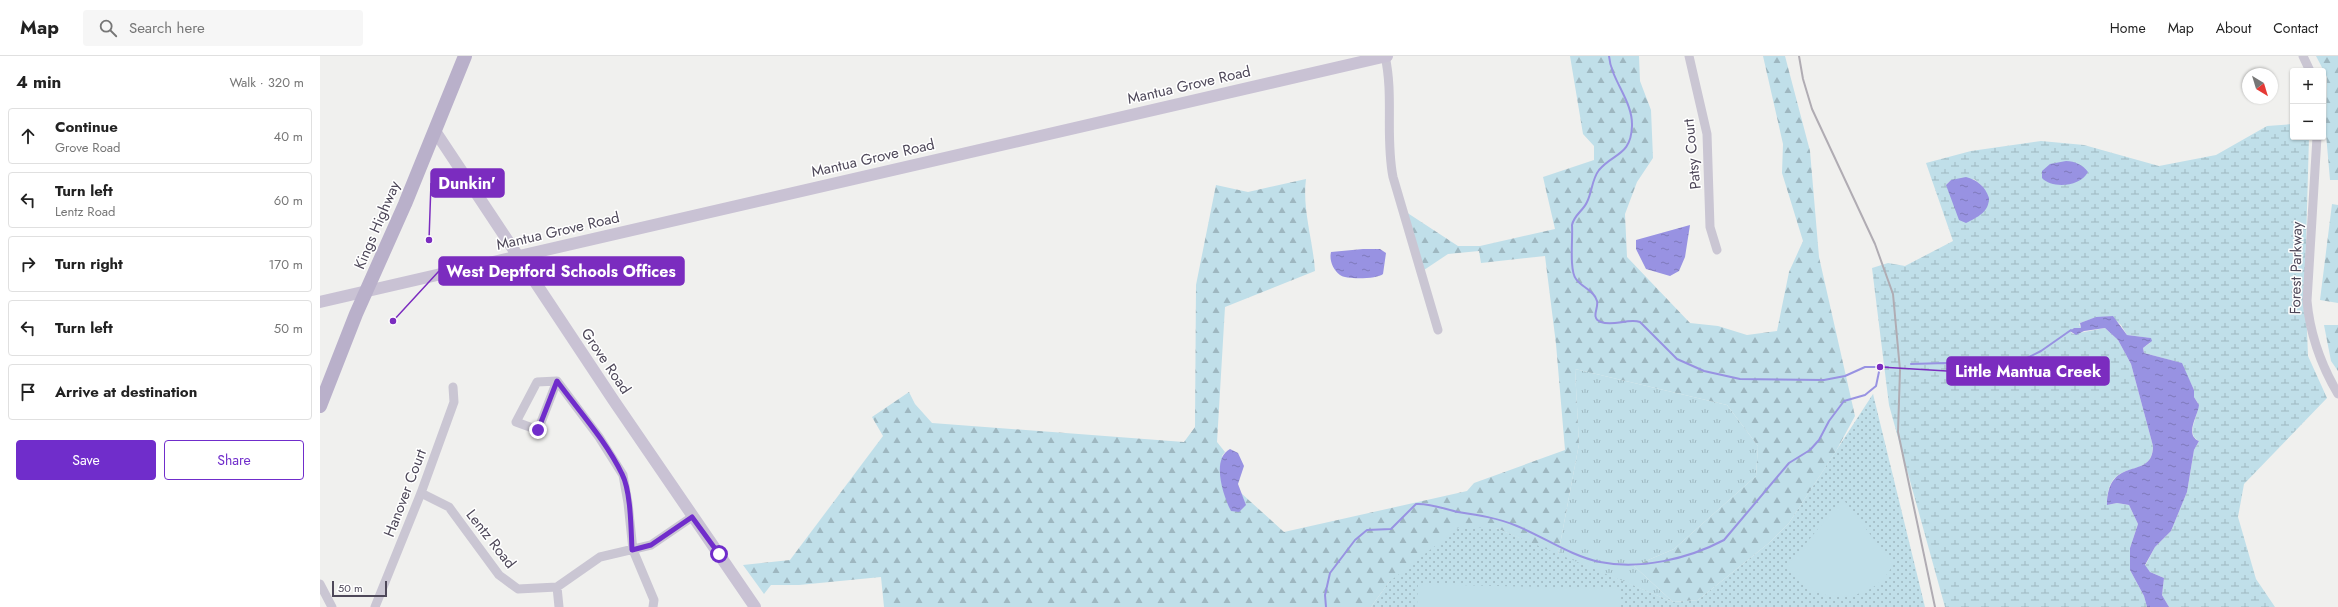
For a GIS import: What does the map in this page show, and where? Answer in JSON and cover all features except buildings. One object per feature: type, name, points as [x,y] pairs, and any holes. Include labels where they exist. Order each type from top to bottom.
[{"type":"main road","name":"Kings Highway","points":[[320,406],[367,291],[405,204],[464,56]]},
{"type":"main road","name":"Mantua Grove Road","points":[[320,302],[1386,56]]},
{"type":"main road","name":"Grove Road","points":[[435,130],[517,256],[692,517],[755,607]]},
{"type":"street","points":[[1386,56],[1389,72],[1389,159],[1392,177],[1438,330]]},
{"type":"street","name":"Patsy Court","points":[[1689,56],[1707,134],[1710,227],[1717,250]]},
{"type":"street","points":[[2302,56],[2308,68]]},
{"type":"street","name":"Forest Parkway","points":[[2317,140],[2312,198],[2308,312],[2309,325],[2326,375],[2338,394]]},
{"type":"street","points":[[557,381],[538,430],[516,422],[537,382],[557,381]]},
{"type":"street","points":[[557,381],[599,437],[623,475],[628,503],[632,550],[654,600],[653,607]]},
{"type":"street","name":"Hanover Court","points":[[375,607],[421,493],[454,402],[453,387]]},
{"type":"street","name":"Lentz Road","points":[[421,493],[449,507],[499,575],[518,589],[556,587]]},
{"type":"street","points":[[559,607],[556,587],[600,557],[651,545],[692,517]]},
{"type":"street","points":[[320,584],[332,607]]},
{"type":"green space","points":[[1570,56],[1639,56],[1640,81],[1651,110],[1653,158],[1637,182],[1625,214],[1627,257],[1690,323],[1718,326],[1747,335],[1777,331],[1789,272],[1803,241],[1782,173],[1783,144],[1763,56],[1785,56],[1810,151],[1819,257],[1855,416],[1836,451],[1789,523],[1769,543],[1698,600],[1673,602],[1634,566],[1674,549],[1756,476],[1758,446],[1727,405],[1575,369],[1579,444],[1558,555],[1496,528],[1389,582],[1371,607],[884,607],[881,577],[799,585],[771,585],[764,594],[743,565],[790,560],[883,436],[872,417],[909,392],[915,404],[932,423],[1184,442],[1195,427],[1196,285],[1216,185],[1248,192],[1306,179],[1305,202],[1314,259],[1315,271],[1225,307],[1217,442],[1225,452],[1222,456],[1246,505],[1241,493],[1284,532],[1467,491],[1474,483],[1565,450],[1556,344],[1545,256],[1481,263],[1479,251],[1448,254],[1424,270],[1406,212],[1458,246],[1480,246],[1555,229],[1543,177],[1594,160],[1594,146],[1583,134]]},
{"type":"green space","points":[[2316,56],[2338,56],[2338,180],[2330,180],[2326,134],[2327,77],[2326,68],[2322,68]]},
{"type":"green space","points":[[2290,124],[2290,140],[2309,140],[2305,279],[2308,356],[2327,398],[2244,484],[2238,517],[2256,579],[2275,607],[2169,607],[2162,595],[2164,578],[2150,572],[2145,566],[2155,547],[2171,531],[2187,492],[2194,450],[2199,441],[2193,434],[2198,403],[2194,397],[2194,390],[2181,363],[2144,353],[2143,348],[2150,343],[2150,338],[2127,335],[2121,325],[2111,316],[2094,318],[2080,323],[2079,325],[2082,328],[2074,328],[2071,333],[2074,334],[2105,328],[2118,340],[2131,364],[2153,446],[2151,457],[2145,464],[2121,473],[2114,479],[2109,489],[2107,505],[2117,503],[2129,505],[2138,524],[2130,548],[2130,570],[2144,596],[2147,607],[1945,607],[1889,405],[1872,268],[1888,263],[1905,266],[1953,241],[1926,163],[1971,151],[2041,141],[2084,145],[2159,166],[2216,155],[2267,126]],"holes":[[[1974,179],[1983,187],[1946,185],[1951,180]]]},
{"type":"green space","points":[[2332,204],[2338,205],[2338,303],[2320,300]]},
{"type":"green space","points":[[2324,325],[2338,325],[2338,371],[2331,361]]},
{"type":"green space","points":[[1575,369],[1727,405],[1758,446],[1756,476],[1674,549],[1634,566],[1673,602],[1558,555],[1579,444]]},
{"type":"green space","points":[[1873,394],[1925,607],[1371,607],[1389,582],[1458,528],[1496,528],[1673,602],[1698,600],[1769,543],[1789,523]]},
{"type":"green space","points":[[1843,499],[1893,564],[1884,578],[1871,588],[1857,594],[1841,596],[1825,595],[1810,589],[1797,579],[1787,566]]},
{"type":"green space","points":[[1418,584],[1620,589],[1619,607],[1417,607]]},
{"type":"water","points":[[2066,161],[2073,162],[2084,167],[2088,172],[2079,181],[2066,185],[2052,184],[2042,178],[2042,171],[2050,164]]},
{"type":"water","points":[[1966,177],[1980,184],[1989,198],[1989,203],[1982,214],[1966,223],[1959,220],[1946,185],[1951,180]]},
{"type":"water","points":[[1690,225],[1685,257],[1679,271],[1670,276],[1646,269],[1636,249],[1636,240]]},
{"type":"water","points":[[1380,249],[1386,253],[1383,274],[1369,278],[1349,278],[1343,277],[1335,270],[1331,261],[1331,252]]},
{"type":"water","points":[[2113,316],[2127,335],[2151,338],[2152,341],[2143,348],[2144,353],[2182,363],[2194,390],[2194,397],[2199,405],[2192,430],[2195,438],[2199,441],[2194,450],[2187,492],[2171,531],[2155,547],[2145,565],[2150,572],[2164,578],[2162,595],[2169,607],[2147,607],[2144,596],[2130,570],[2130,548],[2138,524],[2129,505],[2117,503],[2107,505],[2109,489],[2115,479],[2122,473],[2146,463],[2151,457],[2153,446],[2131,364],[2118,340],[2105,328],[2084,331],[2076,335],[2070,331],[2074,328],[2081,328],[2080,323],[2096,317]]},
{"type":"water","points":[[1230,449],[1238,453],[1244,466],[1238,484],[1246,505],[1239,512],[1231,511],[1220,478],[1221,461],[1224,454]]},
{"type":"waterway","points":[[1609,56],[1614,74],[1629,108],[1632,126],[1631,136],[1625,149],[1604,164],[1599,170],[1595,177],[1587,202],[1575,218],[1572,225],[1572,261],[1574,275],[1578,282],[1595,297],[1597,301],[1596,318],[1601,322],[1610,324],[1631,321],[1640,322],[1677,359],[1704,371],[1740,379],[1824,380],[1845,376],[1865,367],[1888,367]]},
{"type":"waterway","points":[[1911,364],[1946,363],[1964,367],[1980,374],[1997,376],[2003,374],[2018,360],[2025,359],[2041,351],[2071,330]]},
{"type":"waterway","points":[[1326,607],[1325,595],[1330,573],[1355,540],[1367,530],[1391,529],[1416,504],[1432,505],[1503,521],[1527,530],[1579,555],[1600,562],[1631,565],[1647,564],[1695,553],[1710,547],[1724,540],[1789,463],[1810,450],[1819,440],[1829,421],[1844,401],[1865,395],[1876,386],[1880,367]]},
{"type":"railway","points":[[1799,56],[1803,79],[1812,109],[1875,244],[1893,294],[1900,370],[1898,432],[1935,607]]},
{"type":"place","name":"Dunkin'","points":[[429,240]]},
{"type":"place","name":"West Deptford Schools Offices","points":[[393,321]]},
{"type":"place","name":"Little Mantua Creek","points":[[1880,367]]},
{"type":"route","points":[[538,430],[557,381],[599,437],[623,475],[628,503],[632,550],[651,545],[692,517],[719,554]]}]
